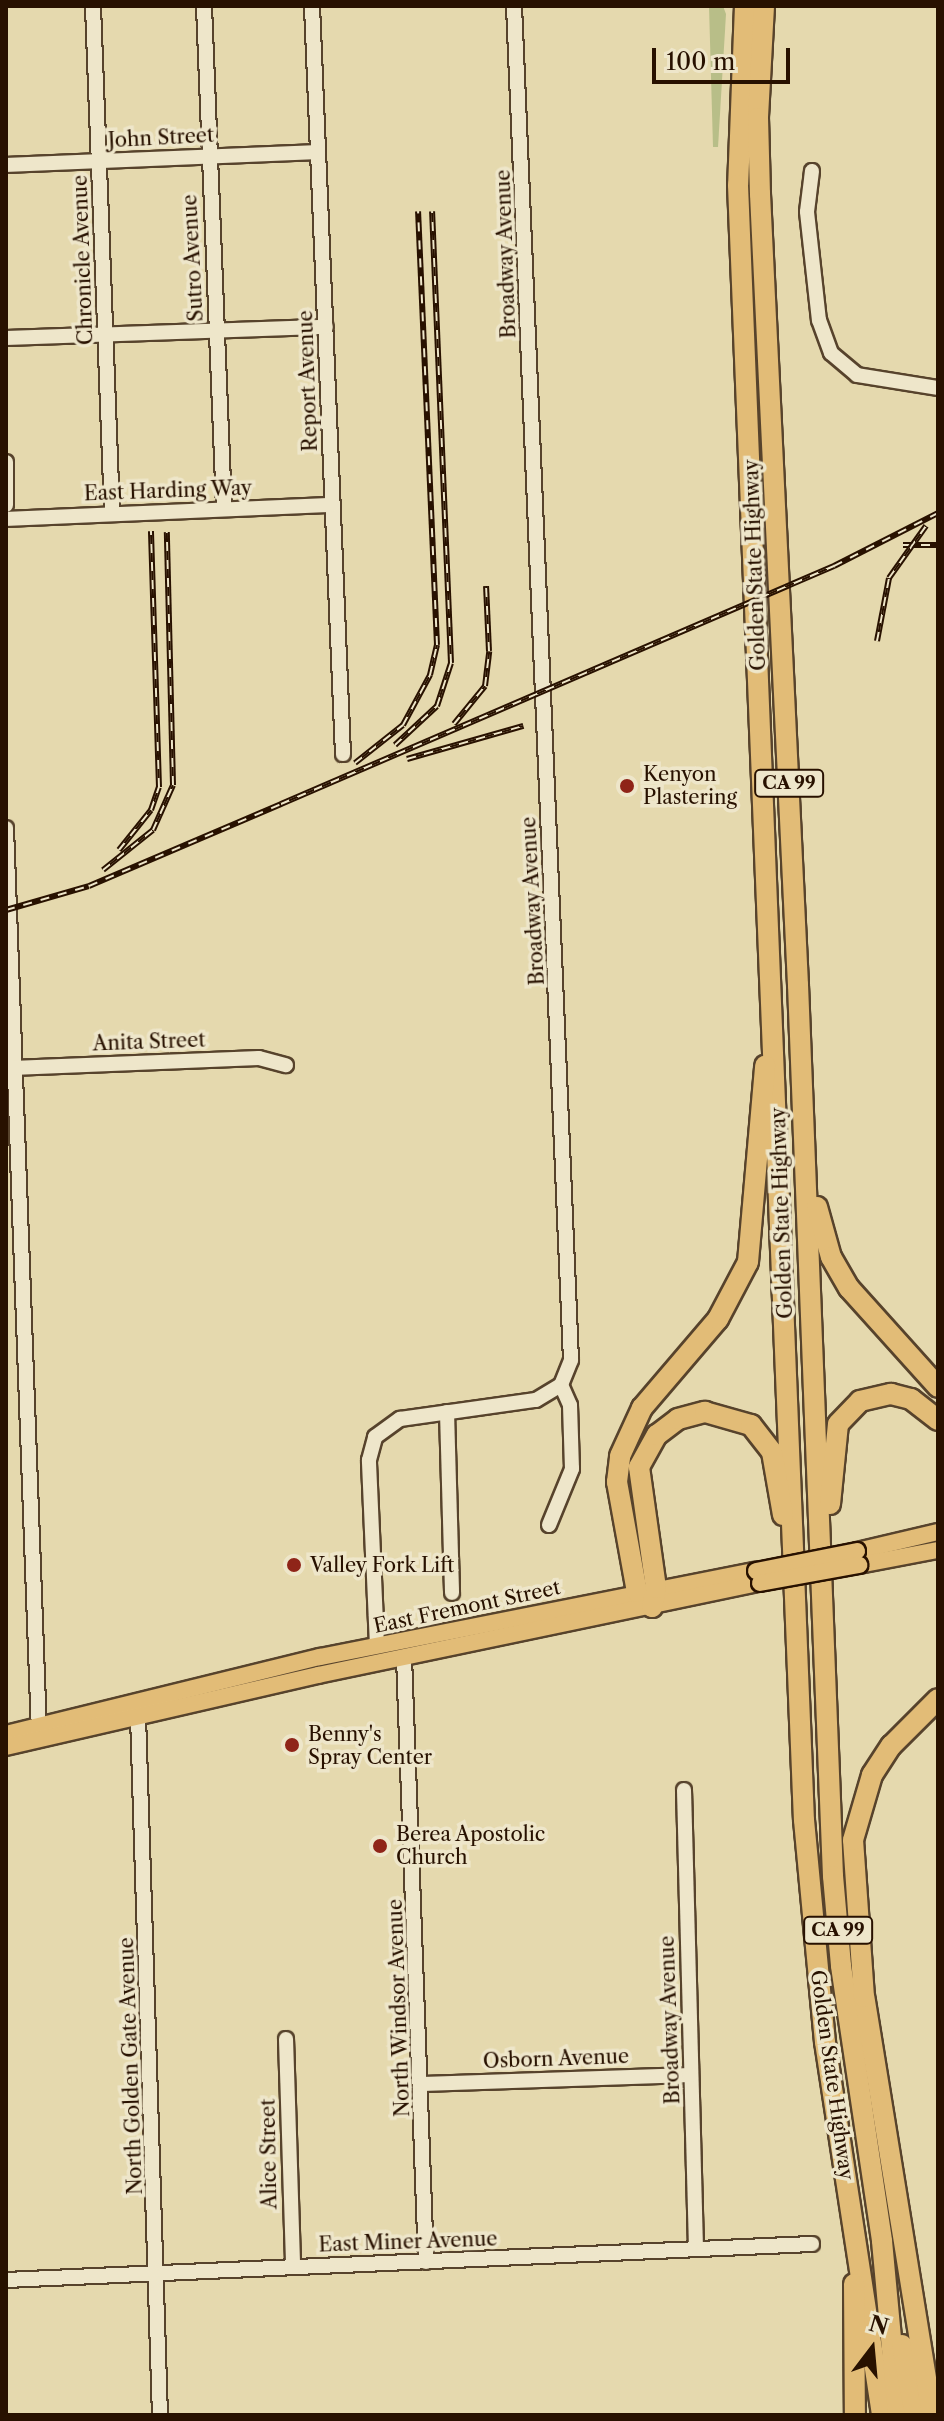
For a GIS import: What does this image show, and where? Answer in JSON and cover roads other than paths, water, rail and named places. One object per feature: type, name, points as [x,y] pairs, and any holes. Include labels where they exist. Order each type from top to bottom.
[{"type":"highway","name":"Golden State Highway","points":[[745,6],[738,185],[799,1625],[804,1820],[816,1960],[882,2415]]},
{"type":"highway","name":"Golden State Highway","points":[[764,6],[760,179],[839,1951],[886,2295],[898,2415]]},
{"type":"highway","points":[[648,1596],[617,1482],[620,1456],[642,1408],[718,1319],[748,1262],[772,978]]},
{"type":"highway","points":[[800,1072],[817,1210],[831,1257],[849,1288],[938,1387]]},
{"type":"highway","points":[[820,1561],[829,1545],[832,1452],[838,1424],[849,1410],[874,1394],[891,1394],[911,1399],[938,1420]]},
{"type":"highway","points":[[648,1596],[638,1485],[642,1458],[657,1435],[678,1419],[705,1412],[732,1416],[751,1425],[772,1452],[789,1596],[799,1625]]},
{"type":"highway","points":[[932,2415],[866,2012],[853,1840],[872,1775],[891,1746],[938,1699]]},
{"type":"highway","points":[[855,2415],[856,2232]]},
{"type":"highway","points":[[886,2295],[905,2353],[915,2415]]},
{"type":"main road","name":"East Fremont Street","points":[[858,1558],[938,1532]]},
{"type":"main road","name":"East Fremont Street","points":[[6,1734],[39,1733],[138,1716],[402,1649],[648,1596],[858,1558],[938,1550]]},
{"type":"main road","name":"East Fremont Street","points":[[6,1747],[39,1733],[377,1646],[402,1649]]},
{"type":"street","name":"Chronicle Avenue","points":[[93,6],[112,512]]},
{"type":"street","name":"Sutro Avenue","points":[[204,6],[224,508]]},
{"type":"street","name":"Report Avenue","points":[[312,6],[343,754]]},
{"type":"street","name":"Broadway Avenue","points":[[514,6],[569,1271],[571,1360],[561,1385]]},
{"type":"street","name":"John Street","points":[[6,165],[318,152]]},
{"type":"street","points":[[812,171],[807,212],[819,320],[827,346],[857,375],[938,388]]},
{"type":"street","points":[[6,338],[326,327]]},
{"type":"street","points":[[6,462],[6,505]]},
{"type":"street","name":"East Harding Way","points":[[6,519],[112,512],[333,505]]},
{"type":"street","points":[[6,828],[12,1068],[10,1113],[22,1294],[39,1733]]},
{"type":"street","name":"Anita Street","points":[[12,1068],[252,1058],[286,1065]]},
{"type":"street","points":[[6,1294],[22,1294]]},
{"type":"street","points":[[377,1646],[371,1446],[393,1421],[527,1402],[561,1385],[570,1405],[572,1469],[549,1525]]},
{"type":"street","points":[[447,1412],[452,1593]]},
{"type":"street","name":"North Windsor Avenue","points":[[402,1649],[422,2084],[426,2262]]},
{"type":"street","name":"North Golden Gate Avenue","points":[[138,1716],[160,2415]]},
{"type":"street","name":"Broadway Avenue","points":[[684,1790],[696,2249]]},
{"type":"street","name":"Alice Street","points":[[286,2039],[293,2267]]},
{"type":"street","name":"Osborn Avenue","points":[[422,2084],[691,2075]]},
{"type":"street","name":"East Miner Avenue","points":[[6,2280],[812,2244]]},
{"type":"railway","points":[[355,763],[403,725],[430,675],[437,645],[418,211]]},
{"type":"railway","points":[[395,745],[437,706],[451,663],[432,211]]},
{"type":"railway","points":[[6,910],[89,886],[834,566],[938,513]]},
{"type":"railway","points":[[877,641],[889,578],[926,526]]},
{"type":"railway","points":[[119,850],[151,810],[159,787],[151,531]]},
{"type":"railway","points":[[103,870],[153,830],[173,785],[167,532]]},
{"type":"railway","points":[[903,545],[938,545]]},
{"type":"railway","points":[[454,724],[485,686],[489,651],[486,586]]},
{"type":"railway","points":[[407,759],[523,726]]},
{"type":"place","name":"Kenyon Plastering","points":[[627,786]]},
{"type":"place","name":"Valley Fork Lift","points":[[294,1565]]},
{"type":"place","name":"Benny's Spray Center","points":[[292,1745]]},
{"type":"place","name":"Berea Apostolic Church","points":[[380,1846]]}]
